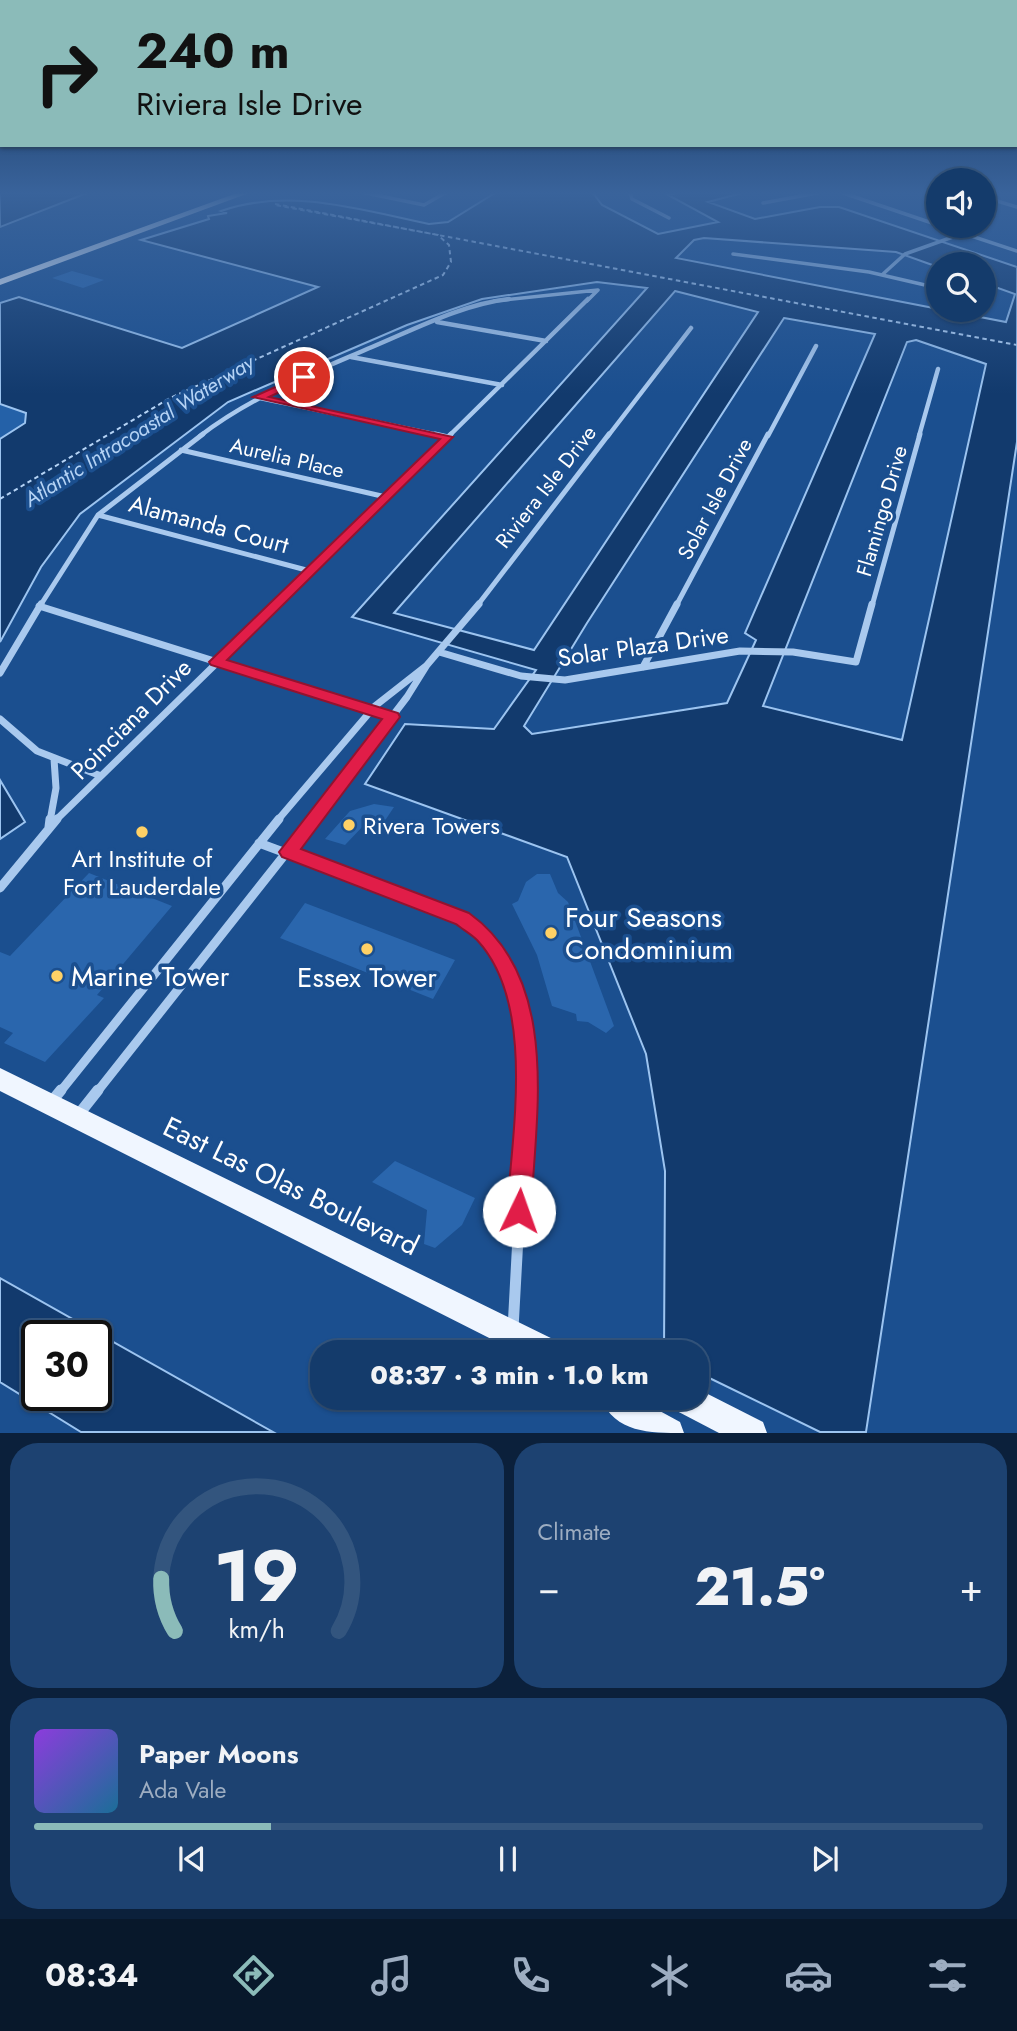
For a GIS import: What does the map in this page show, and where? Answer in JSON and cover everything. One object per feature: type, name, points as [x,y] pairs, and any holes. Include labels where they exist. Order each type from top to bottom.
[{"type":"main road","points":[[0,279],[57,260]]},
{"type":"main road","name":"East Las Olas Boulevard","points":[[0,1079],[526,1340]]},
{"type":"main road","points":[[627,1410],[669,1433]]},
{"type":"main road","points":[[707,1410],[752,1433]]},
{"type":"street","points":[[777,260],[883,274],[926,285]]},
{"type":"street","points":[[883,274],[897,260]]},
{"type":"street","name":"Poinciana Drive","points":[[0,888],[48,827],[598,290],[494,301],[434,321]]},
{"type":"street","points":[[0,673],[87,528],[98,515],[181,450],[258,397],[434,321],[546,341]]},
{"type":"street","name":"Riviera Isle Drive","points":[[77,1117],[288,852],[392,717],[427,666],[462,625],[691,328]]},
{"type":"street","name":"Solar Isle Drive","points":[[643,667],[816,345]]},
{"type":"street","points":[[350,357],[502,385]]},
{"type":"street","name":"Flamingo Drive","points":[[856,662],[939,369]]},
{"type":"street","points":[[258,397],[448,437]]},
{"type":"street","name":"Aurelia Place","points":[[181,450],[386,497]]},
{"type":"street","name":"Alamanda Court","points":[[98,515],[310,571]]},
{"type":"street","points":[[39,606],[392,717]]},
{"type":"street","name":"Solar Plaza Drive","points":[[442,650],[521,676],[565,680],[740,651],[793,652],[856,662]]},
{"type":"street","name":"Riviera Isle Drive","points":[[50,1104],[259,842],[371,710],[402,680],[427,666]]},
{"type":"street","points":[[0,719],[37,751],[101,776]]},
{"type":"street","points":[[48,827],[55,788],[54,759]]},
{"type":"street","points":[[259,842],[463,919],[484,934],[504,964],[522,1014],[527,1077],[512,1333]]},
{"type":"shaded area","points":[[0,404],[26,413],[26,423],[0,439]]},
{"type":"water","name":"Atlantic Intracoastal Waterway","points":[[216,260],[686,260],[926,306],[926,322],[1006,322],[1015,294],[996,287],[996,260],[1017,267],[1017,442],[866,1432],[820,1432],[709,1378],[709,1340],[664,1340],[665,1171],[646,1054],[567,857],[365,784],[405,724],[494,729],[536,670],[352,617],[647,288],[597,282],[482,299],[407,325],[228,402],[80,514],[41,567],[0,642],[0,439],[25,423],[26,413],[0,404],[0,303],[19,297],[182,348],[318,287]],"holes":[[[675,291],[758,312],[534,650],[394,613]],[[784,318],[875,334],[745,633],[756,640],[727,703],[532,734],[524,726],[587,623]],[[916,340],[986,364],[902,740],[763,706],[907,342]]]},
{"type":"water","points":[[0,780],[25,822],[0,839]]},
{"type":"water","points":[[0,1278],[74,1320],[21,1320],[21,1395],[0,1382]]},
{"type":"water","points":[[112,1341],[273,1432],[81,1432],[47,1411],[112,1411]]},
{"type":"building","points":[[72,271],[104,280],[83,288],[52,278]]},
{"type":"building","name":"Rivera Towers","points":[[374,804],[394,807],[380,828],[366,823],[345,845],[325,839],[350,811]]},
{"type":"building","name":"Marine Tower","points":[[89,873],[172,906],[97,995],[104,998],[45,1062],[4,1043],[13,1033],[0,1027],[0,952],[10,956]]},
{"type":"building","name":"Four Seasons Condominium","points":[[537,874],[550,874],[558,893],[568,902],[614,1026],[606,1033],[588,1022],[577,1021],[576,1014],[552,1006],[537,955],[512,904],[518,901],[526,882]]},
{"type":"building","name":"Essex Tower","points":[[305,903],[455,960],[433,999],[280,938]]},
{"type":"building","points":[[395,1161],[475,1198],[462,1225],[435,1248],[424,1244],[427,1210],[372,1182]]},
{"type":"ferry route","points":[[0,499],[170,398],[443,275],[451,260]]},
{"type":"ferry route","points":[[569,260],[1017,345]]},
{"type":"place","name":"Rivera Towers","points":[[349,825]]},
{"type":"place","name":"Art Institute of Fort Lauderdale","points":[[142,832]]},
{"type":"place","name":"Four Seasons Condominium","points":[[551,933]]},
{"type":"place","name":"Essex Tower","points":[[367,949]]},
{"type":"place","name":"Marine Tower","points":[[57,976]]},
{"type":"route","points":[[304,377],[258,397],[448,437],[216,662],[392,717],[288,852],[463,919],[484,934],[504,964],[522,1014],[527,1077],[519,1211]]}]
